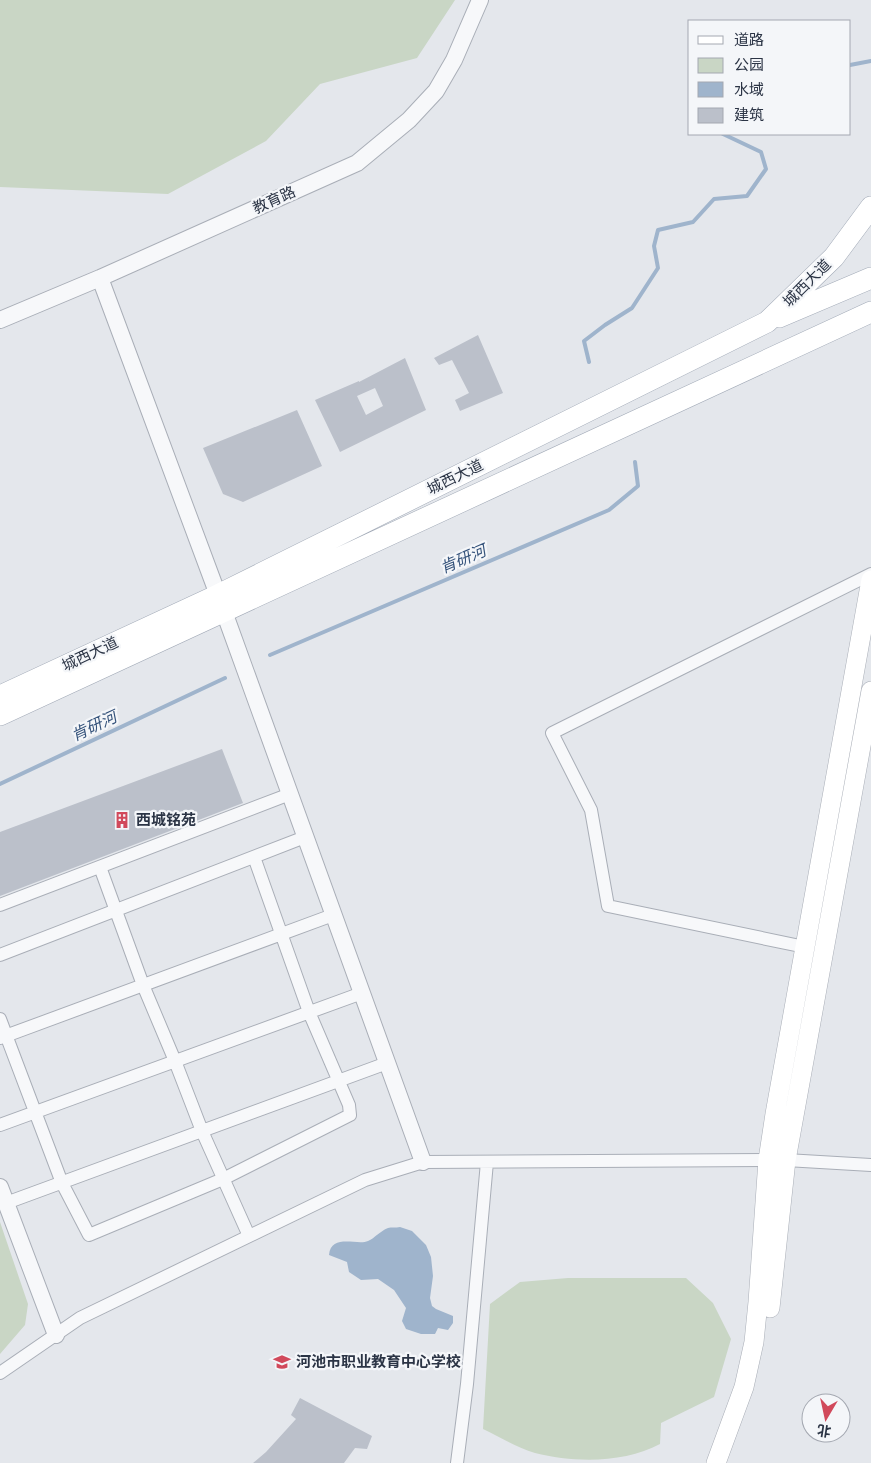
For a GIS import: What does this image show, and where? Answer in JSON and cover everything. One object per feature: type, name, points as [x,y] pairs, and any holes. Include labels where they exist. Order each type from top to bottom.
[{"type":"main road","name":"城西大道","points":[[0,715],[767,322],[834,256],[871,207]]},
{"type":"main road","points":[[767,322],[871,278]]},
{"type":"main road","name":"城西大道","points":[[0,696],[221,603],[871,312]]},
{"type":"main road","points":[[716,1463],[744,1388],[754,1342],[805,947],[871,580]]},
{"type":"main road","points":[[728,1463],[743,1427],[757,1385],[768,1323],[777,1160],[871,690]]},
{"type":"street","name":"教育路","points":[[0,320],[100,278],[357,163],[408,120],[436,91],[454,60],[480,0]]},
{"type":"street","points":[[100,278],[221,603],[423,1162]]},
{"type":"street","points":[[805,947],[608,906],[591,810],[552,733],[871,574]]},
{"type":"street","points":[[0,906],[290,794]]},
{"type":"street","points":[[0,956],[305,837]]},
{"type":"street","points":[[0,1019],[3,1037],[36,1112],[62,1183],[89,1235],[223,1179],[350,1115],[349,1105],[309,1012],[254,857]]},
{"type":"street","points":[[100,867],[143,986],[202,1131],[250,1236]]},
{"type":"street","points":[[3,1037],[333,915]]},
{"type":"street","points":[[0,1126],[362,993]]},
{"type":"street","points":[[6,1203],[387,1062]]},
{"type":"street","points":[[0,1373],[80,1318],[365,1180],[423,1162],[777,1160],[871,1165]]},
{"type":"street","points":[[455,1462],[468,1374],[487,1162]]},
{"type":"street","points":[[0,1187],[56,1335]]},
{"type":"green space","points":[[0,0],[455,0],[417,58],[320,84],[266,141],[168,194],[0,187]]},
{"type":"green space","points":[[0,1222],[28,1304],[25,1325],[0,1354]]},
{"type":"green space","points":[[568,1278],[686,1278],[713,1303],[731,1339],[714,1397],[661,1423],[660,1444],[631,1455],[583,1460],[528,1451],[483,1429],[490,1304],[520,1282]]},
{"type":"water","points":[[400,1227],[412,1231],[426,1245],[431,1257],[433,1276],[430,1298],[432,1306],[453,1316],[453,1323],[448,1330],[438,1328],[435,1334],[421,1334],[406,1329],[402,1321],[406,1308],[394,1290],[378,1279],[361,1280],[349,1272],[347,1262],[329,1255],[331,1248],[340,1242],[368,1241],[388,1228]]},
{"type":"building","points":[[478,335],[503,393],[460,411],[455,400],[469,393],[452,360],[439,365],[434,358]]},
{"type":"building","points":[[405,358],[426,410],[340,452],[315,400],[359,382]],"holes":[[[375,388],[383,406],[366,415],[357,396]]]},
{"type":"building","points":[[297,410],[322,466],[243,502],[223,494],[203,448]]},
{"type":"building","name":"西城铭苑","points":[[222,749],[243,803],[0,896],[0,832]]},
{"type":"building","points":[[300,1398],[372,1436],[367,1449],[355,1448],[344,1463],[253,1463],[266,1452],[296,1419],[291,1415]]},
{"type":"waterway","name":"肯研河","points":[[851,65],[871,61]]},
{"type":"waterway","name":"肯研河","points":[[589,362],[584,341],[632,308],[658,268],[654,246],[658,230],[693,222],[714,199],[747,196],[766,169],[761,152],[725,135]]},
{"type":"waterway","name":"肯研河","points":[[270,655],[609,510],[638,486],[635,462]]},
{"type":"waterway","name":"肯研河","points":[[0,784],[225,678]]},
{"type":"place","name":"西城铭苑","points":[[122,820]]},
{"type":"place","name":"河池市职业教育中心学校","points":[[282,1362]]}]
